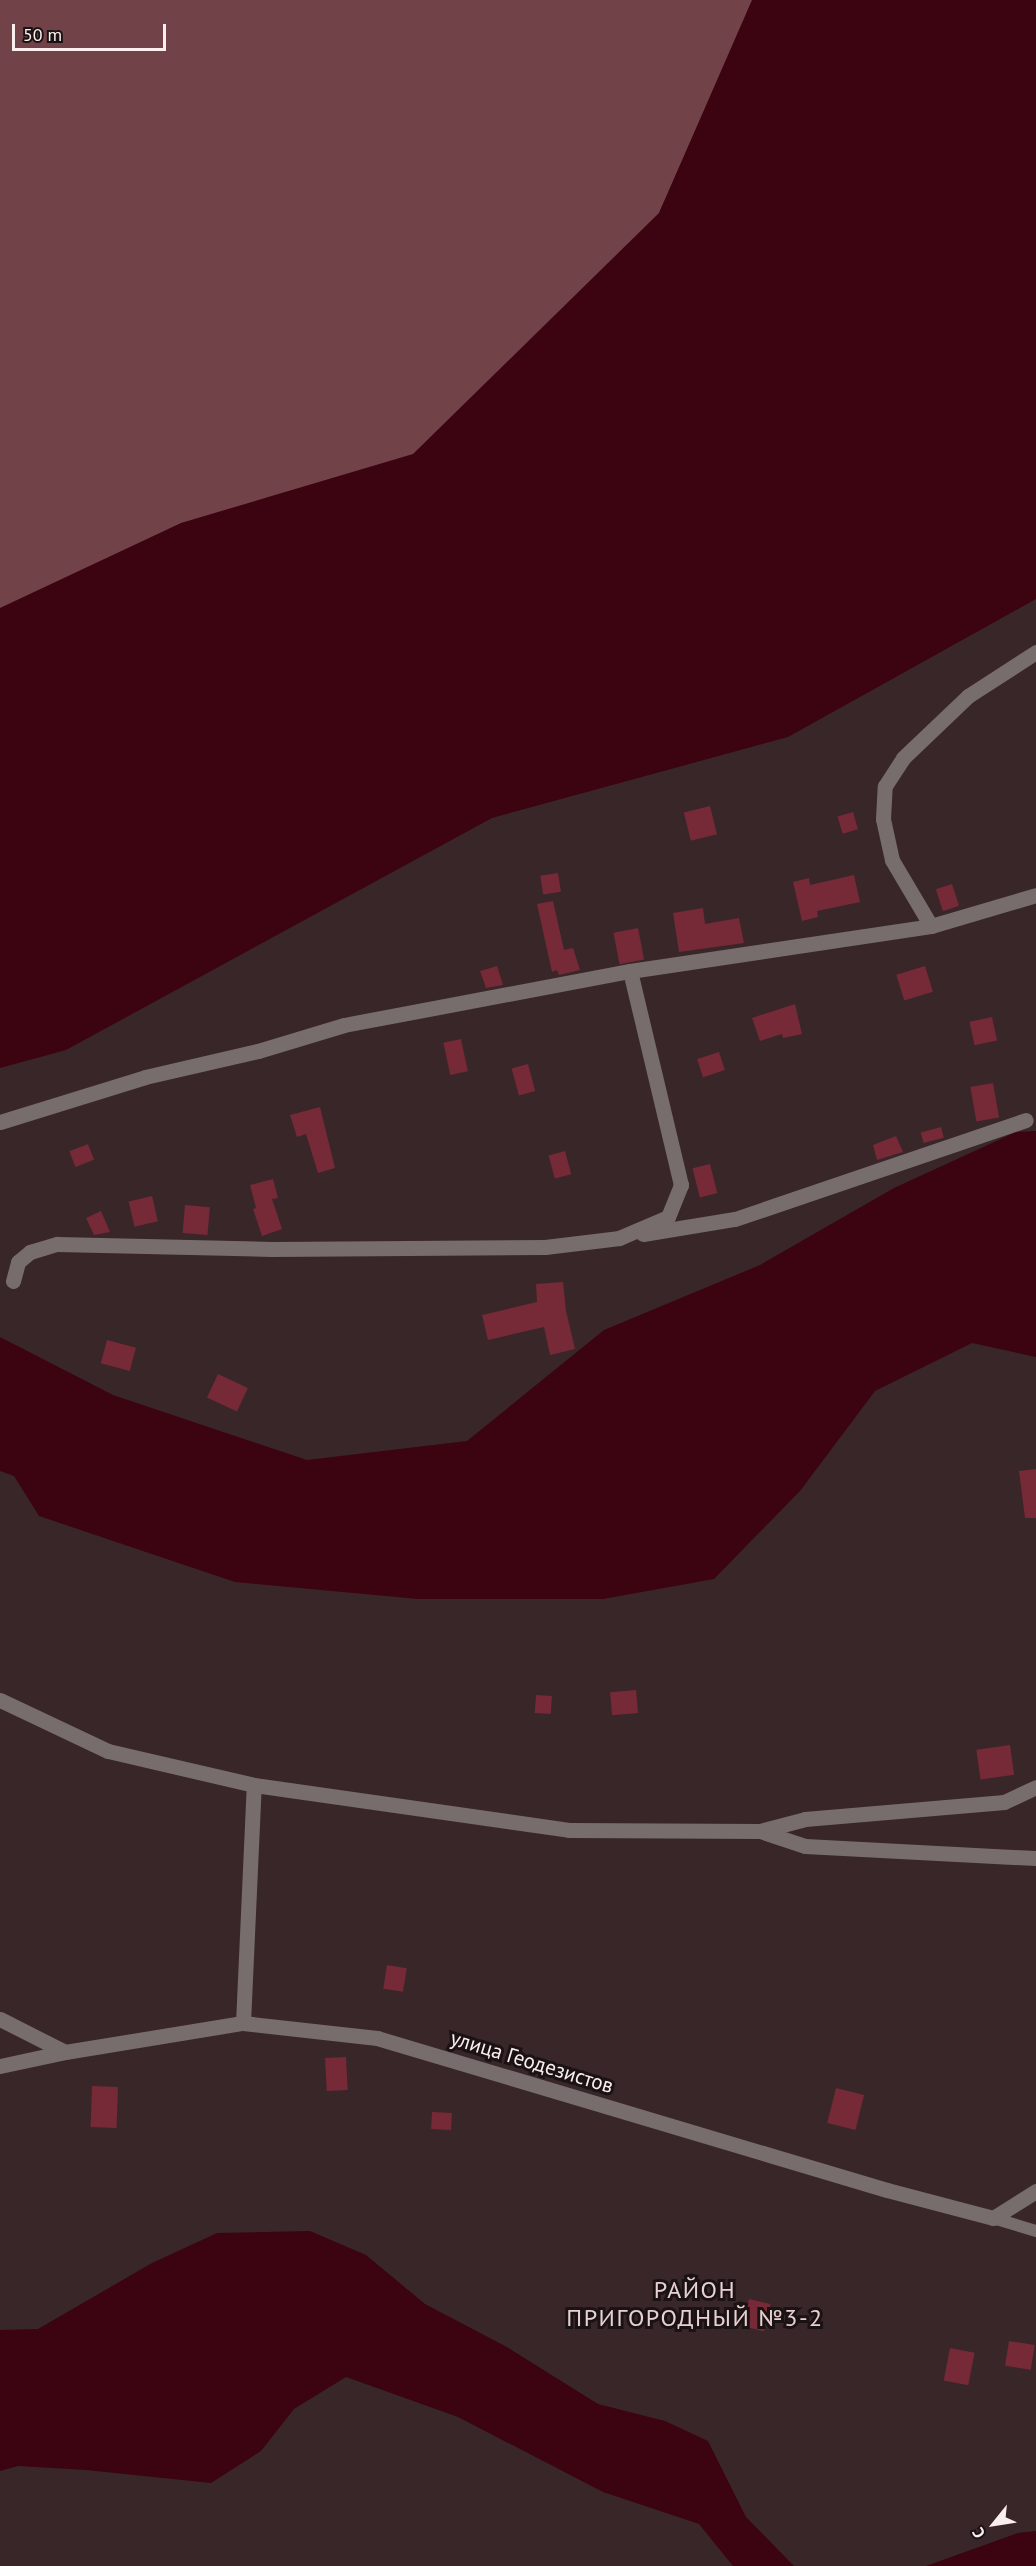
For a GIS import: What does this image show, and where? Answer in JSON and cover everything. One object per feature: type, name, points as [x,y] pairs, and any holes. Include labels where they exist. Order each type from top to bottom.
[{"type":"street","points":[[931,926],[892,860],[883,819],[885,786],[903,758],[968,696],[1036,652]]},
{"type":"street","points":[[0,1122],[145,1077],[258,1051],[345,1025],[630,971],[931,926],[1036,895]]},
{"type":"street","points":[[619,1238],[668,1217],[681,1185],[630,971]]},
{"type":"street","points":[[13,1281],[18,1262],[30,1252],[57,1244],[272,1249],[545,1247],[619,1238],[735,1219],[838,1186],[1026,1120]]},
{"type":"street","points":[[0,1700],[108,1751],[254,1785],[569,1830],[760,1832],[806,1819],[1004,1803],[1036,1787]]},
{"type":"street","points":[[243,2023],[254,1785]]},
{"type":"street","points":[[760,1832],[805,1846],[1036,1858]]},
{"type":"street","points":[[0,2019],[65,2052]]},
{"type":"street","name":"улица Геодезистов","points":[[0,2066],[65,2052],[243,2023],[377,2038],[887,2190],[993,2218]]},
{"type":"street","points":[[993,2218],[1036,2191]]},
{"type":"lane","points":[[993,2218],[1036,2231]]},
{"type":"shaded area","points":[[0,0],[754,0],[659,213],[511,457],[0,653]]},
{"type":"shaded area","points":[[752,0],[1036,0],[1036,599],[788,737],[492,818],[66,1050],[0,1068],[0,608],[181,523],[413,454],[659,213]]},
{"type":"shaded area","points":[[1036,1131],[1036,1357],[972,1343],[875,1391],[800,1491],[714,1579],[603,1599],[418,1599],[235,1582],[39,1516],[14,1476],[0,1471],[0,1337],[113,1395],[307,1460],[467,1441],[604,1330],[760,1265],[894,1188],[1016,1132]]},
{"type":"shaded area","points":[[310,2231],[366,2255],[425,2304],[505,2346],[598,2404],[665,2421],[708,2441],[746,2517],[794,2566],[733,2566],[699,2524],[603,2492],[458,2417],[346,2377],[294,2409],[261,2451],[211,2483],[86,2470],[18,2466],[0,2471],[0,2330],[38,2329],[152,2263],[217,2233]]},
{"type":"shaded area","points":[[1036,2531],[1036,2566],[926,2566],[1018,2533]]},
{"type":"building","points":[[710,806],[717,834],[691,841],[684,813]]},
{"type":"building","points":[[853,812],[858,829],[843,834],[838,816]]},
{"type":"building","points":[[558,873],[561,892],[543,895],[540,876]]},
{"type":"building","points":[[854,875],[860,902],[817,911],[818,917],[802,921],[793,882],[809,878],[810,885]]},
{"type":"building","points":[[952,884],[959,906],[943,911],[936,889]]},
{"type":"building","points":[[553,901],[564,950],[573,948],[580,970],[559,975],[557,970],[552,972],[537,904]]},
{"type":"building","points":[[703,908],[705,924],[739,918],[744,943],[679,952],[673,913]]},
{"type":"building","points":[[638,928],[644,959],[620,964],[613,933]]},
{"type":"building","points":[[497,966],[503,985],[486,988],[480,971]]},
{"type":"building","points":[[925,966],[933,992],[904,1001],[896,975]]},
{"type":"building","points":[[795,1004],[802,1034],[783,1038],[782,1034],[760,1041],[752,1018]]},
{"type":"building","points":[[992,1017],[997,1040],[974,1045],[970,1022]]},
{"type":"building","points":[[461,1039],[468,1071],[450,1075],[443,1043]]},
{"type":"building","points":[[719,1052],[725,1070],[703,1077],[697,1059]]},
{"type":"building","points":[[528,1064],[535,1091],[519,1095],[512,1068]]},
{"type":"building","points":[[993,1083],[999,1117],[976,1121],[970,1087]]},
{"type":"building","points":[[320,1107],[335,1168],[318,1173],[306,1134],[297,1137],[290,1115]]},
{"type":"building","points":[[941,1127],[944,1138],[924,1143],[921,1132]]},
{"type":"building","points":[[896,1136],[903,1152],[877,1160],[873,1145]]},
{"type":"building","points":[[88,1144],[94,1160],[75,1167],[69,1151]]},
{"type":"building","points":[[565,1151],[571,1174],[555,1179],[549,1155]]},
{"type":"building","points":[[710,1164],[717,1193],[700,1197],[693,1168]]},
{"type":"building","points":[[273,1179],[278,1198],[272,1199],[282,1229],[262,1236],[253,1209],[256,1208],[250,1185]]},
{"type":"building","points":[[152,1196],[158,1221],[134,1227],[129,1201]]},
{"type":"building","points":[[185,1205],[210,1207],[207,1235],[183,1233]]},
{"type":"building","points":[[101,1211],[110,1232],[94,1235],[86,1218]]},
{"type":"building","points":[[563,1282],[566,1311],[575,1349],[550,1355],[544,1327],[488,1340],[482,1315],[537,1302],[536,1284]]},
{"type":"building","points":[[107,1340],[136,1348],[130,1371],[101,1363]]},
{"type":"building","points":[[218,1374],[248,1388],[237,1412],[207,1398]]},
{"type":"building","points":[[1036,1469],[1036,1518],[1025,1518],[1019,1471]]},
{"type":"building","points":[[636,1690],[638,1713],[612,1715],[610,1692]]},
{"type":"building","points":[[536,1695],[552,1696],[551,1714],[535,1713]]},
{"type":"building","points":[[1010,1745],[1014,1775],[981,1779],[976,1750]]},
{"type":"building","points":[[387,1965],[407,1968],[403,1992],[383,1989]]},
{"type":"building","points":[[346,2057],[348,2090],[327,2091],[325,2058]]},
{"type":"building","points":[[92,2086],[118,2087],[117,2128],[91,2127]]},
{"type":"building","points":[[836,2088],[864,2095],[855,2130],[827,2123]]},
{"type":"building","points":[[432,2112],[452,2113],[451,2130],[431,2129]]},
{"type":"building","points":[[749,2299],[770,2304],[764,2331],[743,2326]]},
{"type":"building","points":[[1009,2341],[1035,2345],[1031,2370],[1005,2366]]},
{"type":"building","points":[[950,2348],[975,2353],[968,2385],[944,2380]]},
{"type":"district","name":"РАЙОН ПРИГОРОДНЫЙ №3-2","points":[[695,2304]]}]
